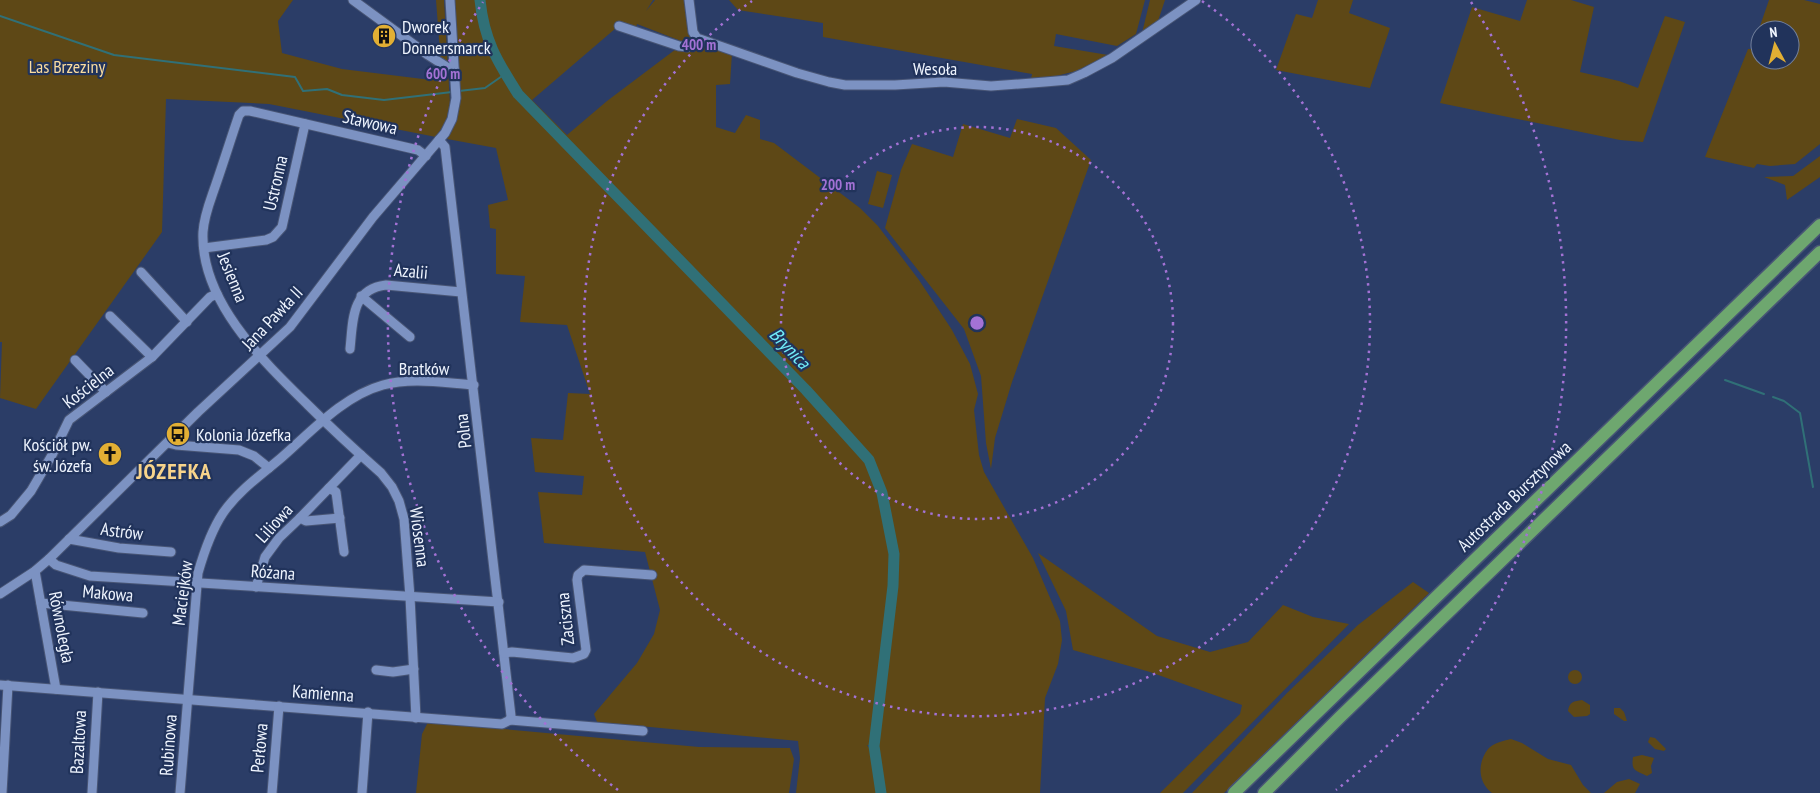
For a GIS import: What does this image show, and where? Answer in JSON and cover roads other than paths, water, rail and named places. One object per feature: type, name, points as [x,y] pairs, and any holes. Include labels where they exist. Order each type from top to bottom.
[{"type":"highway","name":"Autostrada Bursztynowa","points":[[1234,793],[1820,225]]},
{"type":"highway","points":[[1264,793],[1820,252]]},
{"type":"street","points":[[353,0],[428,55],[450,69],[454,69]]},
{"type":"street","name":"Jana Pawła II","points":[[0,594],[35,571],[49,559],[198,412],[290,328],[373,217],[439,140],[452,120],[456,98],[450,0]]},
{"type":"street","points":[[619,26],[679,46],[688,47],[693,45],[697,38],[693,32],[690,0]]},
{"type":"street","name":"Wesoła","points":[[697,38],[798,73],[846,85],[944,82],[991,86],[1068,80],[1112,58],[1196,0]]},
{"type":"street","name":"Stawowa","points":[[239,115],[243,111],[250,111],[418,150],[426,156]]},
{"type":"street","name":"Jesienna","points":[[239,115],[207,211],[203,231],[204,248],[206,260],[218,294],[244,338],[260,357]]},
{"type":"street","name":"Ustronna","points":[[204,248],[266,240],[278,233],[282,227],[305,124]]},
{"type":"street","name":"Polna","points":[[439,140],[445,147],[499,602],[510,720]]},
{"type":"street","points":[[141,272],[187,322]]},
{"type":"street","name":"Azalii","points":[[362,296],[377,286],[386,285],[461,292]]},
{"type":"street","name":"Kościelna","points":[[0,522],[15,510],[31,491],[52,454],[68,420],[152,357],[210,297],[218,294]]},
{"type":"street","points":[[350,349],[355,310],[362,296],[410,338]]},
{"type":"street","points":[[110,316],[152,357]]},
{"type":"street","name":"Wiosenna","points":[[260,357],[324,421],[381,473],[392,487],[399,501],[404,519],[416,718]]},
{"type":"street","points":[[75,360],[106,392]]},
{"type":"street","name":"Bratków","points":[[324,421],[359,395],[382,385],[406,381],[423,381],[474,386]]},
{"type":"street","name":"Maciejków","points":[[188,699],[198,573],[208,541],[222,514],[240,493],[324,421]]},
{"type":"street","points":[[168,443],[239,450],[254,456],[270,468]]},
{"type":"street","name":"Liliowa","points":[[256,587],[265,557],[279,538],[361,455]]},
{"type":"street","points":[[329,488],[336,492],[344,552]]},
{"type":"street","points":[[300,518],[306,521],[340,518]]},
{"type":"street","name":"Astrów","points":[[69,539],[119,548],[170,552]]},
{"type":"street","name":"Różana","points":[[49,559],[56,565],[90,576],[499,602]]},
{"type":"street","name":"Zaciszna","points":[[504,653],[512,652],[574,658],[584,654],[586,650],[578,576],[584,570],[652,575]]},
{"type":"street","name":"Równoległa","points":[[35,571],[56,689]]},
{"type":"street","name":"Makowa","points":[[41,603],[143,613]]},
{"type":"street","points":[[376,670],[393,672],[414,669]]},
{"type":"street","points":[[2,793],[4,685]]},
{"type":"street","name":"Kamienna","points":[[4,685],[368,712],[416,718],[502,724],[510,720],[643,731]]},
{"type":"street","name":"Bazaltowa","points":[[92,793],[98,692]]},
{"type":"street","name":"Rubinowa","points":[[180,793],[188,699]]},
{"type":"street","name":"Perłowa","points":[[272,793],[279,706]]},
{"type":"street","points":[[362,793],[368,712]]},
{"type":"waterway","name":"Brynica","points":[[480,0],[488,39],[518,94],[806,390],[869,460],[882,493],[894,554],[893,586],[874,746],[881,793]]},
{"type":"waterway","points":[[0,16],[114,55],[295,77],[303,91],[327,89],[342,95],[384,100],[452,92]]},
{"type":"waterway","points":[[459,91],[485,88],[505,74]]},
{"type":"waterway","points":[[1725,380],[1764,394]]},
{"type":"waterway","points":[[1773,397],[1784,401],[1800,413],[1813,487]]},
{"type":"place","name":"Dworek Donnersmarck","points":[[384,36]]},
{"type":"place","name":"Kolonia Józefka","points":[[178,434]]},
{"type":"place","name":"Kościół pw. św. Józefa","points":[[110,454]]},
{"type":"district","name":"JÓZEFKA","points":[[174,471]]},
{"type":"park label","name":"Las Brzeziny","points":[[67,66]]}]
